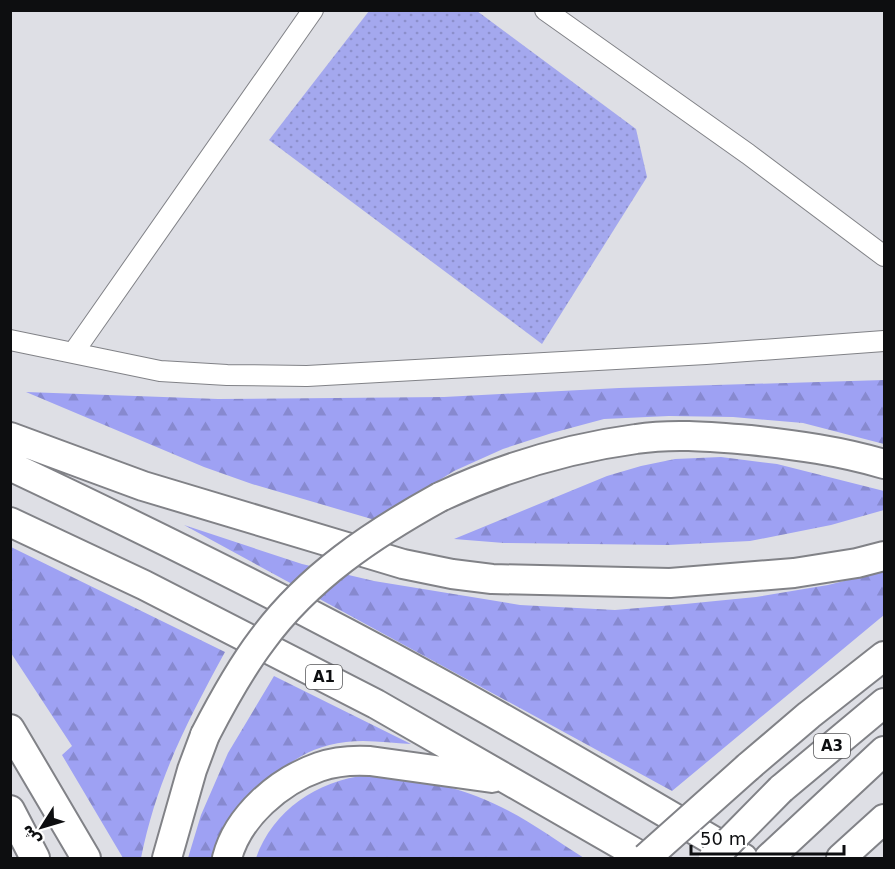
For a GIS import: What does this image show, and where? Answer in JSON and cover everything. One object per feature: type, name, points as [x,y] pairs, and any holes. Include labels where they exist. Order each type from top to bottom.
[{"type":"highway","points":[[10,437],[154,489],[402,564],[452,574],[492,579],[670,583],[794,573],[885,556]]},
{"type":"highway","points":[[166,858],[205,735],[262,638],[319,578],[347,555],[396,521],[483,477],[575,450],[637,438],[714,437],[814,447],[885,464]]},
{"type":"highway","points":[[10,466],[206,560],[321,620],[549,745],[743,858]]},
{"type":"highway","name":"A1","points":[[10,522],[144,585],[376,704],[645,858]]},
{"type":"highway","points":[[645,858],[809,714],[885,656]]},
{"type":"highway","name":"A3","points":[[713,858],[781,789],[885,703]]},
{"type":"highway","points":[[10,729],[86,858]]},
{"type":"highway","name":"A3","points":[[769,858],[885,751]]},
{"type":"highway","points":[[227,858],[241,828],[263,802],[290,781],[320,766],[336,762],[370,761],[508,780]]},
{"type":"highway","points":[[10,810],[35,858]]},
{"type":"highway","points":[[851,849],[885,819]]},
{"type":"street","points":[[73,353],[312,10]]},
{"type":"street","points":[[545,10],[748,154],[885,256]]},
{"type":"street","points":[[10,340],[160,371],[307,376],[706,354],[885,341]]},
{"type":"shaded area","points":[[369,11],[477,11],[636,129],[647,177],[542,344],[269,140]]},
{"type":"green space","points":[[884,380],[884,444],[803,423],[733,417],[669,416],[604,419],[503,449],[454,471],[375,520],[252,484],[204,467],[26,392],[218,399],[444,397],[619,388]]},
{"type":"green space","points":[[721,457],[777,464],[884,491],[884,510],[831,525],[750,541],[668,545],[504,543],[454,539],[607,476],[675,459]]},
{"type":"green space","points":[[184,525],[302,564],[374,581],[520,605],[615,610],[685,604],[756,597],[828,585],[884,571],[884,615],[672,791]]},
{"type":"green space","points":[[11,547],[225,652],[175,752],[156,802],[141,858],[123,858],[62,755],[72,746],[11,653]]},
{"type":"green space","points":[[274,676],[411,744],[354,741],[322,747],[301,756],[268,784],[241,819],[216,858],[188,858],[201,815],[228,753]]},
{"type":"green space","points":[[367,775],[419,780],[469,793],[522,818],[584,858],[256,858],[273,826],[299,801],[331,784]]}]
